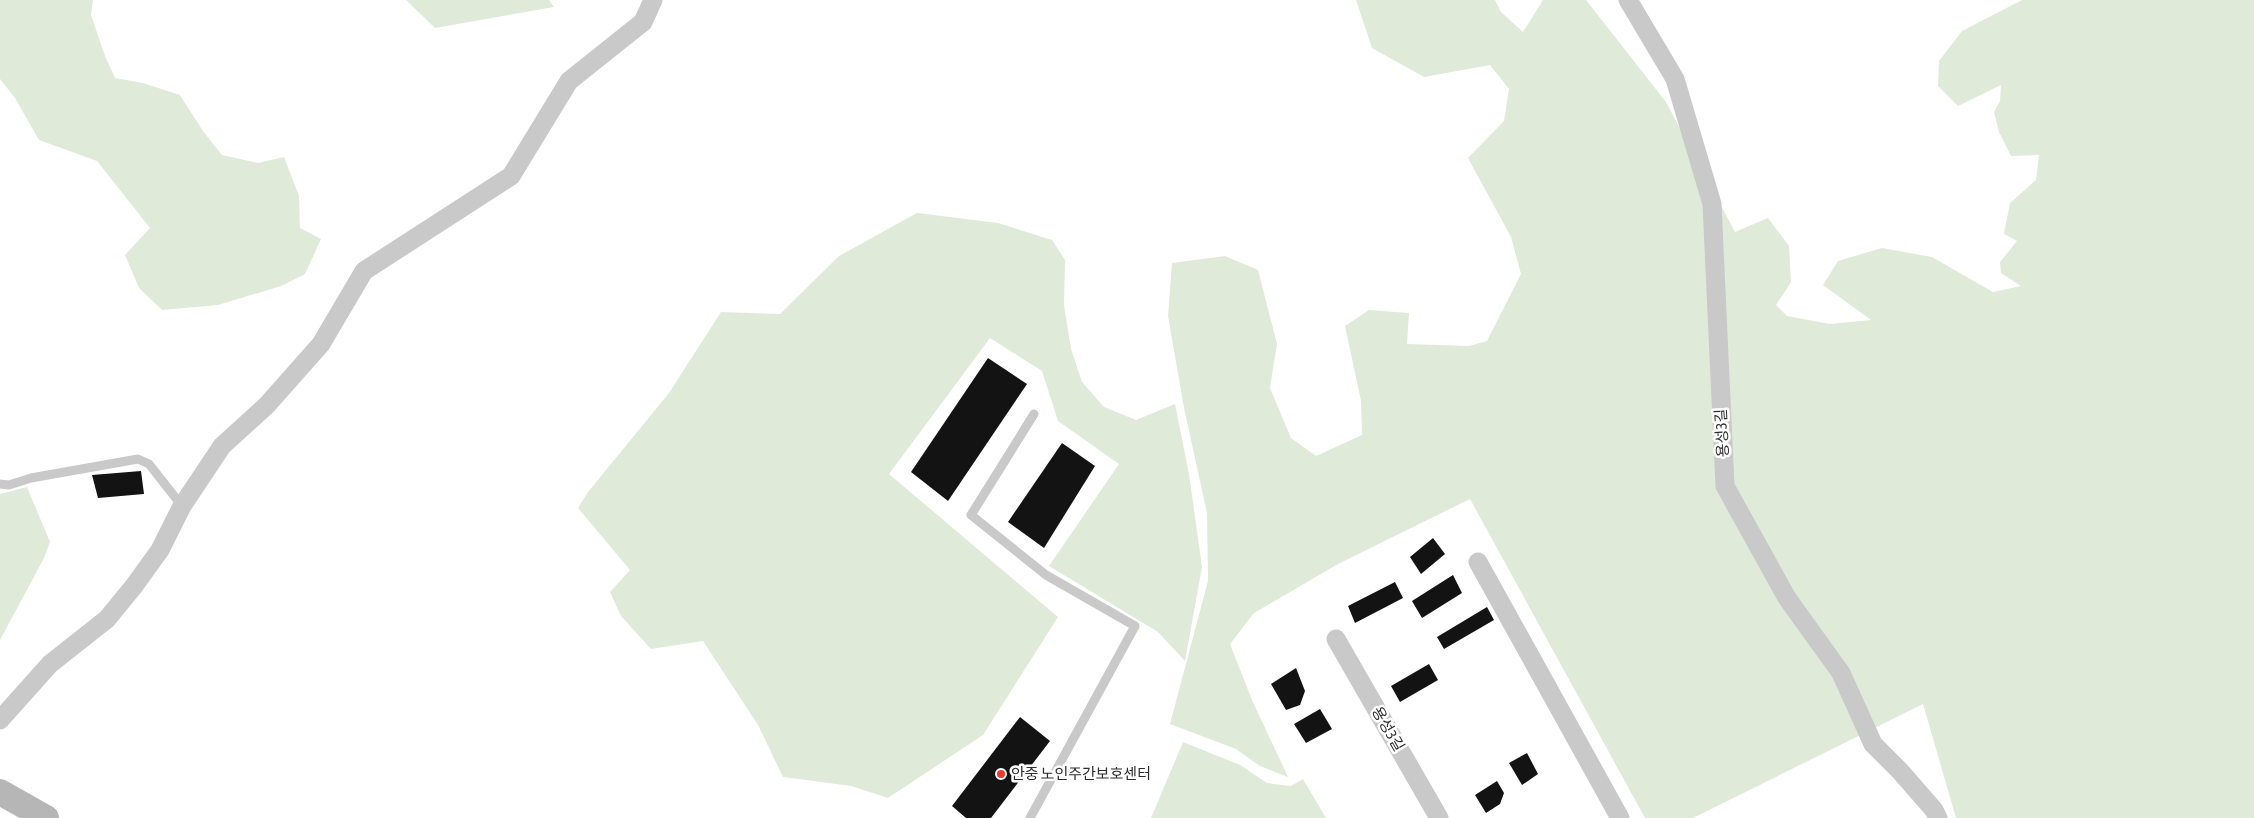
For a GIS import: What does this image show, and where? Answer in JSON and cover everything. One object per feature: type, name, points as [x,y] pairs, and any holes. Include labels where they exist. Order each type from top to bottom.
[{"type":"street","points":[[0,720],[50,664],[107,619],[160,550],[182,506],[222,446],[267,406],[321,344],[364,272],[511,176],[569,81],[643,22],[653,0]]},
{"type":"street","name":"용성3길","points":[[1628,0],[1674,79],[1712,204],[1725,486],[1787,598],[1841,672],[1872,744],[1900,770],[1934,810],[1938,818]]},
{"type":"street","points":[[1478,562],[1620,818]]},
{"type":"street","name":"용성3길","points":[[1336,639],[1439,818]]},
{"type":"street","points":[[0,792],[46,818]]},
{"type":"street","points":[[0,803],[26,818]]},
{"type":"lane","points":[[1030,818],[1135,626],[1046,575],[971,515],[1034,414]]},
{"type":"lane","points":[[0,484],[9,485],[31,478],[138,459],[149,464],[182,506]]},
{"type":"green space","points":[[0,0],[93,0],[91,15],[105,56],[115,78],[143,83],[180,95],[203,131],[222,155],[258,163],[284,157],[299,196],[300,228],[321,239],[305,274],[281,286],[218,305],[162,310],[139,288],[125,255],[150,228],[97,161],[39,140],[15,98],[0,79]]},
{"type":"green space","points":[[406,0],[549,0],[554,7],[435,28]]},
{"type":"green space","points":[[1356,0],[1495,0],[1501,12],[1523,32],[1543,0],[1586,0],[1666,102],[1735,232],[1768,218],[1789,246],[1791,282],[1776,305],[1787,316],[1830,324],[1871,320],[1823,285],[1838,261],[1882,248],[1932,257],[1993,292],[2021,286],[2001,273],[2000,262],[2017,241],[2004,234],[2010,203],[2036,180],[2039,155],[2011,156],[1999,132],[1994,112],[2000,101],[2001,85],[1958,106],[1938,86],[1939,61],[1962,31],[2022,0],[2254,0],[2254,818],[1956,818],[1923,704],[1693,818],[1645,818],[1470,499],[1338,564],[1254,613],[1230,644],[1252,700],[1288,777],[1260,766],[1236,749],[1170,724],[1208,581],[1207,513],[1184,408],[1168,316],[1172,263],[1225,256],[1258,270],[1277,344],[1270,388],[1291,438],[1316,456],[1362,435],[1361,401],[1345,326],[1369,310],[1409,313],[1407,344],[1469,346],[1487,341],[1521,274],[1511,237],[1468,158],[1504,121],[1509,89],[1490,65],[1424,77],[1372,48]]},
{"type":"green space","points":[[917,213],[998,223],[1052,240],[1065,260],[1064,305],[1071,349],[1082,382],[1104,407],[1136,420],[1175,404],[1189,474],[1202,567],[1185,661],[1158,632],[1049,566],[1119,464],[1058,421],[1042,371],[990,338],[889,474],[1058,617],[983,735],[888,798],[851,786],[783,777],[758,725],[703,641],[651,649],[621,616],[610,592],[630,570],[578,508],[588,492],[669,393],[721,312],[780,314],[839,256]]},
{"type":"green space","points":[[27,487],[50,542],[44,558],[0,640],[0,494]]},
{"type":"green space","points":[[1183,742],[1240,765],[1267,783],[1291,786],[1303,779],[1326,818],[1151,818]]},
{"type":"building","points":[[988,358],[1027,384],[948,501],[911,472]]},
{"type":"building","points":[[1062,443],[1095,466],[1044,548],[1008,522]]},
{"type":"building","points":[[141,471],[144,494],[98,498],[92,475]]},
{"type":"building","points":[[1433,538],[1445,554],[1421,574],[1410,557]]},
{"type":"building","points":[[1453,575],[1462,593],[1422,618],[1412,601]]},
{"type":"building","points":[[1395,582],[1403,598],[1355,623],[1348,606]]},
{"type":"building","points":[[1487,607],[1494,620],[1444,649],[1437,637]]},
{"type":"building","points":[[1429,664],[1438,680],[1400,702],[1391,686]]},
{"type":"building","points":[[1296,668],[1305,691],[1300,705],[1286,710],[1271,684]]},
{"type":"building","points":[[1320,709],[1332,729],[1306,743],[1294,724]]},
{"type":"building","name":"안중 노인주간보호센터","points":[[1020,717],[1050,741],[991,818],[966,818],[952,806]]},
{"type":"building","points":[[1527,753],[1538,774],[1522,785],[1509,763]]},
{"type":"building","points":[[1497,781],[1504,793],[1500,804],[1486,813],[1475,795]]},
{"type":"place","name":"안중 노인주간보호센터","points":[[1001,774]]}]
